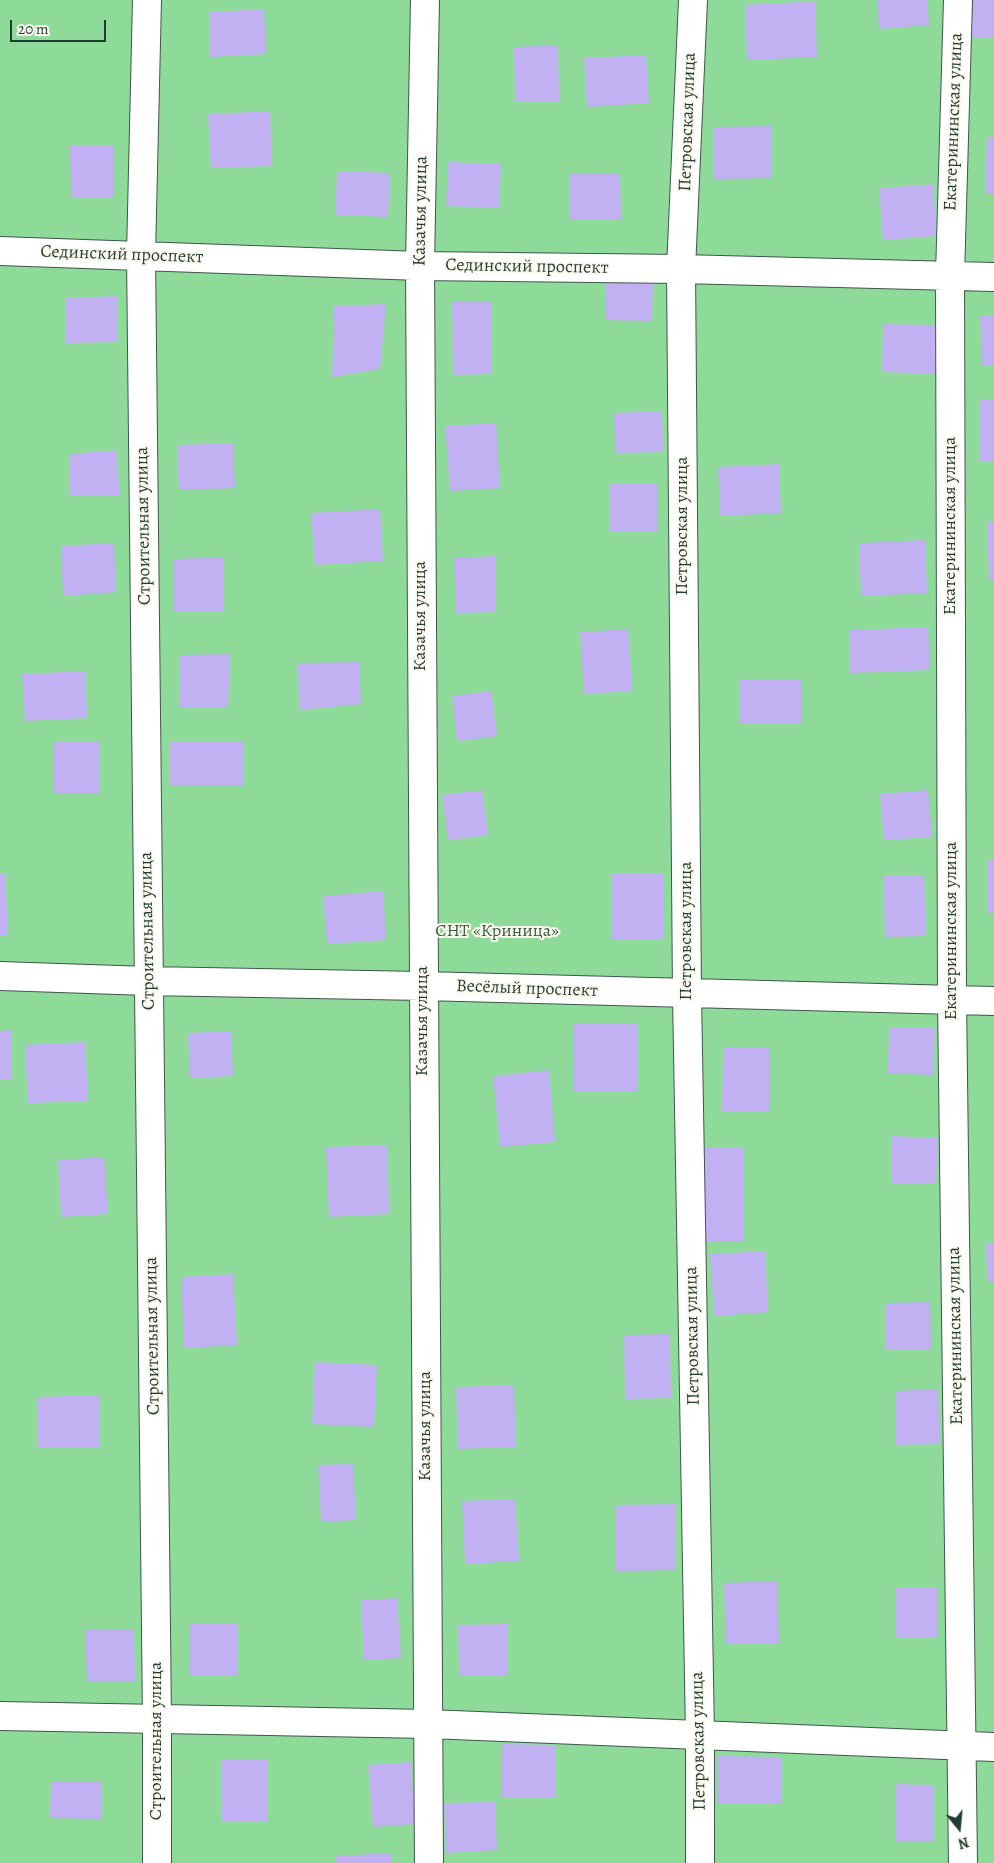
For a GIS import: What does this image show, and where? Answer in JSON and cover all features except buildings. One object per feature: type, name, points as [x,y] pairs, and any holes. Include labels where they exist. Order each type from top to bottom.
[{"type":"street","name":"Строительная улица","points":[[148,0],[142,255],[157,1863]]},
{"type":"street","name":"Казачья улица","points":[[425,0],[420,266],[429,1863]]},
{"type":"street","name":"Петровская улица","points":[[693,0],[681,269],[687,994],[700,1736],[700,1863]]},
{"type":"street","name":"Екатерининская улица","points":[[958,0],[950,276],[952,999],[963,1863]]},
{"type":"street","name":"Сединский проспект","points":[[0,251],[420,266],[681,269],[994,278]]},
{"type":"street","name":"Весёлый проспект","points":[[0,976],[994,1001]]},
{"type":"street","points":[[0,1716],[429,1724],[994,1747]]},
{"type":"green space","name":"СНТ «Криница»","points":[[0,0],[994,0],[994,1863],[0,1863]]}]
